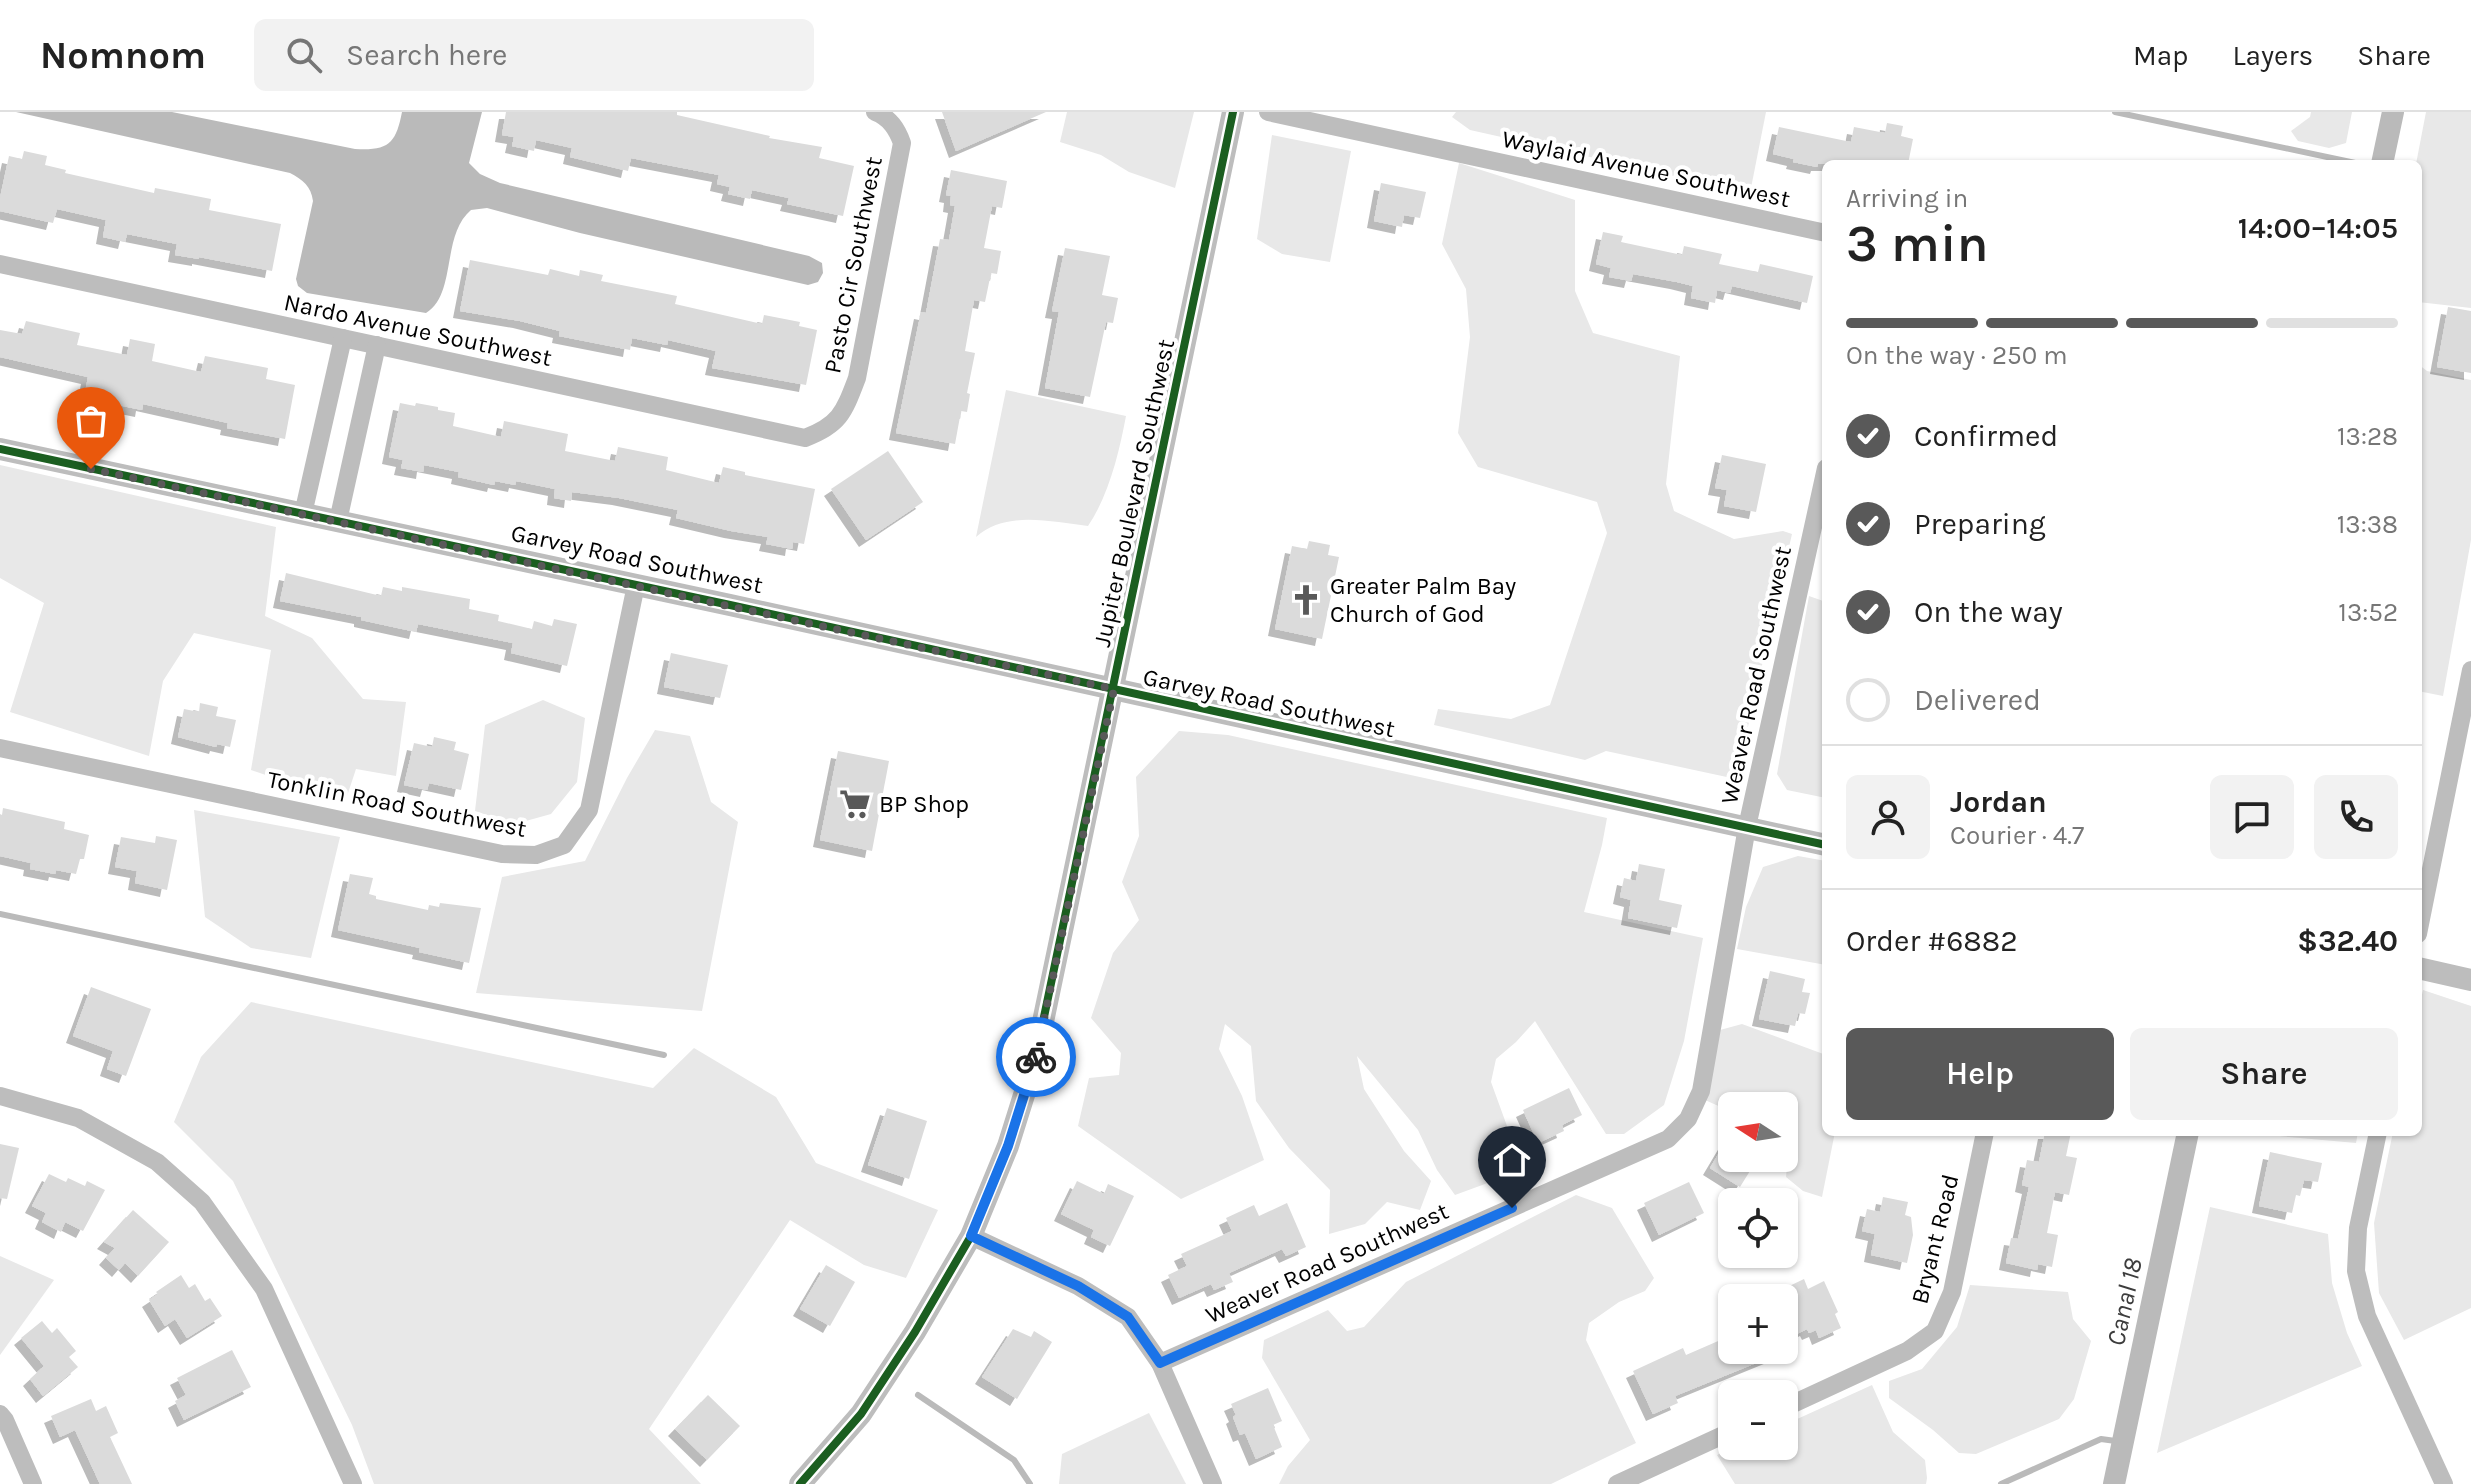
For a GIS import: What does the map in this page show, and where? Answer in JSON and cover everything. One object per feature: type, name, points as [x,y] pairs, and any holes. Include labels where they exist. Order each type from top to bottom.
[{"type":"street","name":"Pasto Cir Southwest","points":[[825,430],[845,410],[857,378],[900,160],[902,143],[898,131],[890,121],[875,112]]},
{"type":"street","name":"Jupiter Boulevard Southwest","points":[[800,1484],[861,1414],[915,1332],[971,1236],[1008,1146],[1035,1060],[1233,112]]},
{"type":"street","name":"Waylaid Avenue Southwest","points":[[1268,112],[1822,232]]},
{"type":"street","name":"Nardo Avenue Southwest","points":[[0,264],[805,438],[825,430]]},
{"type":"street","points":[[303,514],[343,338]]},
{"type":"street","points":[[338,521],[377,345]]},
{"type":"street","name":"Garvey Road Southwest","points":[[0,449],[1822,844]]},
{"type":"street","name":"Weaver Road Southwest","points":[[1160,1363],[1668,1139],[1688,1119],[1701,1091],[1747,827],[1822,486]]},
{"type":"street","name":"Tonklin Road Southwest","points":[[0,748],[492,852],[536,855],[564,845],[589,810],[636,585]]},
{"type":"street","points":[[2422,914],[2471,670]]},
{"type":"street","points":[[2422,969],[2471,980]]},
{"type":"street","points":[[0,1096],[78,1118],[157,1162],[202,1202],[264,1289],[353,1484]]},
{"type":"street","name":"Bryant Road","points":[[1798,1402],[1907,1351],[1935,1331],[1952,1292],[1984,1136]]},
{"type":"street","points":[[2377,1136],[2358,1228],[2356,1271],[2367,1316],[2444,1484]]},
{"type":"street","points":[[971,1236],[1078,1286],[1128,1317],[1160,1363],[1213,1484]]},
{"type":"street","points":[[0,1414],[33,1484]]},
{"type":"street","points":[[1617,1484],[1718,1437]]},
{"type":"shaded area","points":[[16,112],[172,112],[367,149],[389,143],[397,131],[402,112],[482,112],[469,163],[480,174],[500,183],[809,256],[822,263],[823,273],[818,282],[808,285],[580,233],[487,208],[471,210],[462,221],[442,292],[436,304],[426,313],[307,293],[298,286],[296,279],[313,201],[308,187],[295,176]]},
{"type":"shaded area","points":[[1067,112],[1194,112],[1175,188],[1129,172],[1101,155],[1060,142]]},
{"type":"shaded area","points":[[1456,112],[1766,112],[1750,193],[1470,130],[1452,117]]},
{"type":"shaded area","points":[[2311,112],[2352,112],[2346,143],[2329,148],[2298,141],[2291,131],[2310,117]]},
{"type":"shaded area","points":[[2426,112],[2471,112],[2471,308],[2422,302],[2422,160],[2417,160]]},
{"type":"shaded area","points":[[1272,135],[1351,151],[1330,262],[1282,254],[1257,239]]},
{"type":"shaded area","points":[[1459,163],[1575,200],[1575,291],[1593,333],[1680,356],[1666,484],[1674,511],[1734,539],[1783,531],[1792,534],[1736,779],[1606,751],[1585,760],[1434,725],[1438,709],[1511,719],[1550,705],[1607,533],[1597,502],[1478,467],[1458,433],[1470,337],[1466,289],[1442,244]]},
{"type":"shaded area","points":[[2422,367],[2427,371],[2471,380],[2471,540],[2443,696],[2422,692]]},
{"type":"shaded area","points":[[1006,390],[1126,416],[1107,487],[1088,526],[1015,521],[1001,523],[976,537]]},
{"type":"shaded area","points":[[0,465],[276,527],[265,616],[312,638],[363,699],[406,702],[396,776],[356,769],[345,802],[251,770],[271,650],[194,633],[163,681],[149,756],[10,712],[44,603],[0,578]]},
{"type":"shaded area","points":[[1809,596],[1822,601],[1822,797],[1787,790],[1777,774]]},
{"type":"shaded area","points":[[543,700],[585,718],[577,782],[551,814],[515,824],[475,811],[485,725]]},
{"type":"shaded area","points":[[655,730],[690,736],[711,802],[738,822],[702,1011],[476,993],[502,877],[585,861]]},
{"type":"shaded area","points":[[1179,731],[1228,735],[1607,818],[1584,912],[1703,938],[1684,1041],[1664,1105],[1624,1134],[1606,1134],[1535,1021],[1496,1059],[1491,1082],[1523,1170],[1455,1195],[1437,1170],[1418,1130],[1357,1056],[1364,1089],[1404,1151],[1431,1181],[1420,1210],[1387,1202],[1365,1224],[1329,1234],[1330,1190],[1289,1148],[1256,1101],[1251,1046],[1225,1024],[1219,1049],[1242,1096],[1264,1160],[1181,1199],[1078,1126],[1089,1078],[1119,1075],[1121,1053],[1091,1018],[1113,953],[1139,920],[1122,882],[1139,836],[1136,777]]},
{"type":"shaded area","points":[[194,810],[340,837],[311,958],[251,948],[205,917]]},
{"type":"shaded area","points":[[1798,856],[1822,860],[1822,964],[1737,949],[1746,907],[1763,867]]},
{"type":"shaded area","points":[[2423,990],[2471,1006],[2471,1308],[2404,1340],[2379,1293],[2374,1223],[2392,1136],[2422,1136]]},
{"type":"shaded area","points":[[251,1002],[653,1088],[694,1048],[776,1097],[816,1163],[938,1210],[906,1278],[864,1265],[790,1220],[649,1429],[701,1484],[374,1484],[352,1425],[233,1181],[174,1122],[201,1057]]},
{"type":"shaded area","points":[[1742,1024],[1822,1054],[1822,1136],[1834,1136],[1822,1197],[1803,1191],[1786,1177],[1786,1172],[1798,1172],[1798,1092],[1718,1092],[1718,1106],[1705,1100],[1720,1030]]},
{"type":"shaded area","points":[[2279,1136],[2357,1136],[2356,1143]]},
{"type":"shaded area","points":[[1576,1195],[1612,1208],[1654,1278],[1645,1291],[1619,1302],[1589,1323],[1586,1340],[1636,1443],[1551,1484],[1279,1484],[1288,1466],[1310,1440],[1262,1358],[1264,1340],[1328,1310],[1347,1331],[1364,1327],[1406,1282]]},
{"type":"shaded area","points":[[2210,1207],[2328,1234],[2332,1283],[2347,1333],[2362,1366],[2157,1453]]},
{"type":"shaded area","points":[[0,1256],[54,1280],[0,1355]]},
{"type":"shaded area","points":[[1970,1285],[2068,1292],[2073,1319],[2091,1341],[2074,1399],[2059,1419],[1976,1454],[1959,1453],[1889,1398],[1889,1381],[1922,1369],[1957,1327]]},
{"type":"shaded area","points":[[1872,1385],[1893,1432],[1925,1460],[1926,1484],[1735,1484],[1720,1460],[1798,1460],[1798,1419]]},
{"type":"shaded area","points":[[1149,1413],[1186,1484],[1059,1484],[1062,1454]]},
{"type":"building","points":[[506,112],[677,112],[677,115],[769,138],[822,147],[819,158],[854,166],[843,216],[787,204],[789,198],[752,190],[750,199],[728,194],[730,187],[717,184],[719,175],[631,158],[628,171],[570,157],[572,148],[536,140],[534,151],[512,146],[514,137],[502,135]]},
{"type":"building","points":[[942,112],[1046,112],[956,151]]},
{"type":"building","points":[[1887,123],[1903,126],[1901,136],[1913,139],[1909,160],[1822,160],[1817,167],[1773,154],[1779,127],[1851,142],[1854,127],[1885,133]]},
{"type":"building","points":[[24,151],[47,156],[45,165],[66,170],[65,173],[154,193],[155,188],[211,199],[209,210],[281,224],[272,271],[175,255],[177,244],[127,234],[125,242],[103,237],[106,220],[57,209],[53,223],[0,211],[9,156],[22,159]]},
{"type":"building","points":[[951,170],[1007,181],[1002,208],[992,206],[984,248],[1001,251],[997,274],[991,273],[985,302],[974,300],[965,351],[975,353],[967,393],[970,394],[967,412],[961,411],[955,444],[896,433],[921,312],[926,313],[940,239],[949,240],[955,206],[950,205],[951,196],[946,195]]},
{"type":"building","points":[[1381,183],[1426,192],[1420,218],[1404,215],[1402,227],[1374,221]]},
{"type":"building","points":[[1603,232],[1623,236],[1621,242],[1682,255],[1684,246],[1722,254],[1719,264],[1758,272],[1760,264],[1813,276],[1807,303],[1732,286],[1730,293],[1717,290],[1715,303],[1691,298],[1693,286],[1677,282],[1633,274],[1631,281],[1609,277],[1611,268],[1596,264]]},
{"type":"building","points":[[1065,248],[1110,256],[1102,295],[1118,298],[1113,323],[1106,322],[1090,397],[1045,388],[1059,312],[1052,311]]},
{"type":"building","points":[[470,260],[548,275],[550,269],[579,276],[580,270],[603,275],[601,281],[677,296],[675,304],[762,324],[764,315],[800,322],[799,326],[817,330],[806,385],[712,368],[716,351],[668,340],[667,345],[632,338],[630,350],[559,336],[560,331],[520,321],[460,311]]},
{"type":"building","points":[[2448,307],[2471,311],[2471,373],[2437,367]]},
{"type":"building","points":[[26,321],[80,333],[77,345],[127,355],[130,339],[155,344],[152,361],[201,372],[205,356],[268,368],[266,379],[295,385],[285,439],[227,428],[228,423],[143,404],[142,410],[84,398],[88,377],[0,357],[0,330],[22,334]]},
{"type":"building","points":[[400,403],[438,407],[438,410],[455,413],[453,426],[501,437],[504,421],[568,434],[565,451],[615,461],[618,447],[668,457],[666,470],[719,483],[723,467],[745,472],[745,475],[815,489],[804,544],[793,542],[792,549],[766,544],[768,537],[676,518],[678,510],[619,498],[572,492],[571,501],[554,498],[555,489],[516,481],[515,485],[495,481],[494,485],[458,477],[459,472],[424,465],[423,472],[401,468],[403,460],[389,457]]},
{"type":"building","points":[[888,451],[923,502],[866,540],[831,489]]},
{"type":"building","points":[[1722,455],[1766,464],[1756,512],[1724,506],[1727,490],[1715,488]]},
{"type":"building","points":[[1309,541],[1330,545],[1328,555],[1339,557],[1322,639],[1275,629],[1292,546],[1307,549]]},
{"type":"building","points":[[286,573],[381,596],[383,587],[402,591],[402,587],[470,599],[469,609],[499,615],[498,621],[532,629],[534,621],[552,626],[554,619],[577,624],[567,666],[511,653],[513,643],[418,624],[416,632],[361,620],[361,617],[280,601]]},
{"type":"building","points":[[671,653],[728,665],[720,698],[664,687]]},
{"type":"building","points":[[200,703],[218,707],[216,716],[236,720],[230,747],[217,744],[216,747],[178,737],[184,709],[199,712]]},
{"type":"building","points":[[434,737],[456,742],[454,750],[469,754],[461,790],[429,783],[427,790],[404,785],[414,743],[432,747]]},
{"type":"building","points":[[838,751],[889,761],[872,851],[820,840]]},
{"type":"building","points":[[3,808],[65,822],[64,829],[89,835],[84,859],[80,859],[76,874],[30,869],[31,863],[0,856],[0,814]]},
{"type":"building","points":[[156,836],[177,840],[167,890],[135,883],[137,871],[115,867],[121,837],[155,843]]},
{"type":"building","points":[[1639,864],[1665,869],[1659,900],[1682,905],[1677,928],[1628,918],[1631,900],[1620,897],[1624,878],[1636,881]]},
{"type":"building","points":[[350,874],[373,878],[369,894],[376,896],[376,899],[428,910],[429,905],[439,907],[440,903],[481,908],[469,963],[419,952],[420,948],[338,930]]},
{"type":"building","points":[[1770,971],[1805,979],[1802,992],[1810,993],[1805,1014],[1798,1013],[1795,1026],[1759,1019]]},
{"type":"building","points":[[91,987],[151,1009],[126,1076],[107,1069],[113,1051],[73,1036]]},
{"type":"building","points":[[1569,1088],[1582,1115],[1562,1125],[1564,1131],[1538,1143],[1523,1110]]},
{"type":"building","points":[[887,1108],[927,1121],[909,1179],[868,1165]]},
{"type":"building","points":[[2044,1136],[2070,1136],[2066,1156],[2077,1158],[2069,1195],[2055,1192],[2047,1233],[2058,1235],[2052,1267],[2038,1264],[2037,1270],[2006,1263],[2011,1238],[2018,1239],[2029,1187],[2022,1185],[2027,1160],[2039,1162]]},
{"type":"building","points":[[0,1144],[19,1148],[7,1199],[0,1198]]},
{"type":"building","points":[[2270,1152],[2322,1163],[2318,1182],[2304,1180],[2292,1213],[2259,1206]]},
{"type":"building","points":[[1718,1155],[1718,1172],[1749,1172],[1740,1187],[1710,1168]]},
{"type":"building","points":[[49,1174],[85,1186],[87,1181],[105,1190],[83,1231],[65,1222],[61,1232],[42,1222],[46,1213],[32,1206]]},
{"type":"building","points":[[1077,1181],[1104,1194],[1108,1184],[1134,1196],[1110,1246],[1091,1237],[1094,1230],[1061,1214]]},
{"type":"building","points":[[1689,1182],[1704,1213],[1659,1235],[1644,1203]]},
{"type":"building","points":[[1883,1197],[1908,1202],[1905,1215],[1911,1217],[1913,1235],[1907,1263],[1871,1255],[1875,1234],[1862,1231],[1867,1209],[1880,1212]]},
{"type":"building","points":[[1287,1203],[1306,1247],[1286,1256],[1282,1249],[1229,1273],[1233,1282],[1214,1290],[1211,1284],[1179,1298],[1168,1275],[1187,1266],[1181,1254],[1232,1231],[1226,1218],[1254,1205],[1259,1216]]},
{"type":"building","points":[[133,1210],[169,1242],[138,1276],[125,1263],[119,1270],[106,1258],[115,1248],[104,1242]]},
{"type":"building","points":[[826,1265],[855,1282],[830,1326],[800,1309]]},
{"type":"building","points":[[181,1275],[189,1288],[195,1284],[205,1301],[210,1298],[222,1316],[187,1338],[175,1319],[165,1326],[149,1300]]},
{"type":"building","points":[[1804,1279],[1808,1289],[1824,1281],[1838,1312],[1835,1314],[1841,1328],[1819,1338],[1816,1330],[1809,1333],[1807,1329],[1798,1333],[1798,1284],[1794,1284]]},
{"type":"building","points":[[42,1321],[52,1333],[57,1328],[76,1351],[69,1357],[78,1367],[43,1396],[30,1379],[44,1366],[21,1338]]},
{"type":"building","points":[[1013,1329],[1031,1337],[1034,1331],[1052,1342],[1017,1399],[982,1377]]},
{"type":"building","points":[[1718,1341],[1718,1364],[1754,1364],[1675,1396],[1678,1403],[1653,1414],[1633,1371],[1683,1348],[1686,1355]]},
{"type":"building","points":[[232,1350],[251,1387],[184,1420],[175,1401],[186,1395],[177,1378]]},
{"type":"building","points":[[1268,1388],[1282,1421],[1273,1425],[1282,1447],[1256,1459],[1245,1433],[1240,1435],[1231,1404]]},
{"type":"building","points":[[708,1395],[740,1426],[707,1460],[675,1429]]},
{"type":"building","points":[[91,1399],[96,1411],[106,1406],[118,1433],[110,1437],[132,1484],[100,1484],[75,1430],[60,1437],[51,1416]]},
{"type":"waterway","points":[[2115,112],[2341,160]]},
{"type":"waterway","name":"Canal 18","points":[[2383,160],[2393,112]]},
{"type":"waterway","points":[[0,914],[664,1055]]},
{"type":"waterway","name":"Canal 18","points":[[2114,1484],[2187,1136]]},
{"type":"waterway","points":[[918,1395],[1014,1460],[1030,1484]]},
{"type":"waterway","points":[[2001,1484],[2101,1439],[2123,1442]]},
{"type":"cycle path","points":[[800,1484],[861,1414],[915,1332],[971,1236],[1008,1146],[1035,1060],[1233,112]]},
{"type":"cycle path","points":[[0,449],[1822,844]]},
{"type":"way so far","points":[[91,469],[1114,689],[1036,1057]]},
{"type":"place","name":"Greater Palm Bay Church of God","points":[[1306,600]]},
{"type":"place","name":"BP Shop","points":[[855,804]]},
{"type":"route","points":[[1036,1057],[1008,1146],[971,1236],[1078,1286],[1128,1317],[1160,1363],[1512,1208]]}]
